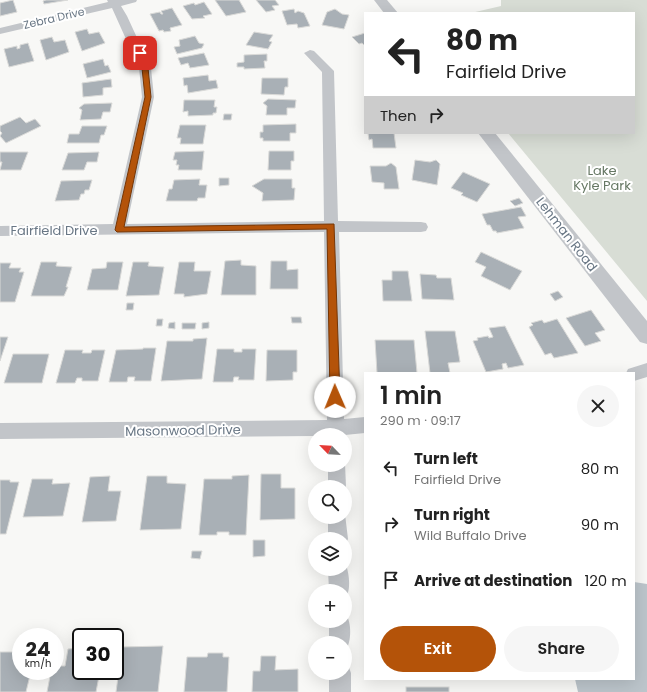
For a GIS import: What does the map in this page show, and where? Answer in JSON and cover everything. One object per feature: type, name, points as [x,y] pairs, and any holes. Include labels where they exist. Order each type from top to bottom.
[{"type":"street","name":"Zebra Drive","points":[[0,31],[113,2],[132,0]]},
{"type":"street","points":[[380,0],[390,12]]},
{"type":"street","points":[[113,2],[122,16],[145,68],[148,97],[119,230]]},
{"type":"street","points":[[310,53],[328,71],[336,428]]},
{"type":"street","name":"Lehman Road","points":[[487,134],[647,336]]},
{"type":"street","name":"Fairfield Drive","points":[[0,230],[119,230],[331,226],[421,227]]},
{"type":"street","points":[[635,374],[647,370]]},
{"type":"street","name":"Masonwood Drive","points":[[352,428],[364,425]]},
{"type":"street","name":"Masonwood Drive","points":[[0,432],[308,432]]},
{"type":"street","points":[[340,680],[340,692]]},
{"type":"green space","name":"Lake Kyle Park","points":[[501,0],[647,0],[647,301],[509,134],[635,134],[635,12],[475,12],[501,6]]},
{"type":"shaded area","points":[[635,582],[647,584],[647,692],[578,692],[575,680],[635,680]]},
{"type":"building","points":[[13,0],[17,12],[0,16],[0,3]]},
{"type":"building","points":[[68,0],[44,4],[43,1]]},
{"type":"building","points":[[215,0],[239,0],[246,12],[226,16]]},
{"type":"building","points":[[256,0],[275,0],[279,5],[272,6],[275,10],[266,12]]},
{"type":"building","points":[[204,2],[212,14],[203,16],[205,18],[192,19],[183,6],[194,3],[195,5]]},
{"type":"building","points":[[172,8],[182,25],[170,28],[171,31],[159,31],[150,14],[160,12],[163,14],[161,11]]},
{"type":"building","points":[[294,9],[295,13],[298,11],[304,13],[310,26],[298,28],[297,24],[287,25],[282,11]]},
{"type":"building","points":[[335,9],[342,14],[349,15],[344,29],[322,25],[327,12]]},
{"type":"building","points":[[87,29],[89,34],[99,32],[105,43],[82,51],[75,32]]},
{"type":"building","points":[[254,32],[273,35],[269,41],[272,42],[268,49],[246,45]]},
{"type":"building","points":[[364,33],[364,45],[362,43],[359,44],[352,37]]},
{"type":"building","points":[[195,36],[199,43],[204,44],[202,48],[177,54],[174,47],[180,46],[179,40]]},
{"type":"building","points":[[52,37],[54,42],[65,40],[69,52],[46,60],[40,40]]},
{"type":"building","points":[[28,43],[34,61],[9,67],[4,49],[17,46],[17,49],[20,48],[20,45]]},
{"type":"building","points":[[204,53],[209,65],[190,68],[188,63],[181,65],[178,58]]},
{"type":"building","points":[[267,54],[267,61],[264,61],[265,68],[244,69],[244,67],[237,67],[237,63],[244,62],[244,55]]},
{"type":"building","points":[[103,59],[105,66],[108,65],[111,72],[87,78],[83,64]]},
{"type":"building","points":[[208,75],[209,81],[216,80],[218,88],[188,93],[187,85],[184,86],[183,78]]},
{"type":"building","points":[[262,78],[288,78],[288,87],[285,87],[284,95],[261,94]]},
{"type":"building","points":[[111,79],[112,87],[103,88],[103,95],[83,97],[82,83]]},
{"type":"building","points":[[268,99],[296,100],[295,108],[287,108],[287,115],[266,115],[267,106],[263,103]]},
{"type":"building","points":[[184,100],[215,100],[214,107],[217,107],[216,113],[213,113],[213,115],[188,116],[188,111],[183,112]]},
{"type":"building","points":[[112,103],[110,112],[103,112],[101,119],[80,120],[82,110],[79,108],[84,104]]},
{"type":"building","points":[[224,114],[232,114],[231,120],[223,120]]},
{"type":"building","points":[[20,117],[26,123],[35,119],[41,126],[6,143],[0,136],[2,133],[0,131],[0,126]]},
{"type":"building","points":[[296,124],[296,133],[290,133],[290,141],[263,141],[263,138],[260,138],[260,132],[263,132],[263,125]]},
{"type":"building","points":[[180,125],[206,125],[203,144],[180,144],[181,138],[177,138]]},
{"type":"building","points":[[82,126],[107,126],[104,135],[101,135],[99,143],[67,143],[69,134],[79,134]]},
{"type":"building","points":[[368,134],[394,134],[396,148],[373,148],[372,139],[369,140]]},
{"type":"building","points":[[204,151],[202,170],[178,170],[179,165],[176,165],[177,160],[173,160],[175,152]]},
{"type":"building","points":[[269,151],[294,151],[294,161],[291,161],[291,170],[268,170]]},
{"type":"building","points":[[0,152],[28,152],[21,170],[0,170],[2,162],[0,162]]},
{"type":"building","points":[[99,152],[97,162],[87,162],[84,170],[62,170],[68,153]]},
{"type":"building","points":[[415,160],[430,162],[436,160],[440,164],[437,185],[412,180]]},
{"type":"building","points":[[391,163],[396,167],[399,189],[384,189],[384,183],[372,182],[370,166],[386,166]]},
{"type":"building","points":[[463,172],[490,184],[477,202],[461,195],[463,193],[451,188]]},
{"type":"building","points":[[219,178],[229,178],[229,185],[219,186]]},
{"type":"building","points":[[200,179],[199,185],[207,185],[205,198],[198,198],[197,201],[166,201],[169,189],[172,189],[174,180]]},
{"type":"building","points":[[264,179],[292,179],[292,188],[295,188],[294,200],[262,201],[263,193],[252,186]]},
{"type":"building","points":[[92,180],[89,190],[85,190],[84,194],[81,194],[79,200],[55,201],[61,181]]},
{"type":"building","points":[[519,198],[523,203],[515,206],[510,201]]},
{"type":"building","points":[[521,207],[526,216],[518,217],[524,228],[497,233],[496,231],[493,231],[490,225],[487,225],[482,214]]},
{"type":"building","points":[[481,252],[522,271],[510,290],[481,276],[486,267],[475,262]]},
{"type":"building","points":[[241,260],[241,265],[256,266],[256,295],[221,295],[225,261]]},
{"type":"building","points":[[271,261],[287,261],[287,270],[298,269],[298,289],[270,289]]},
{"type":"building","points":[[41,262],[57,262],[56,266],[72,267],[66,287],[68,287],[64,296],[31,296]]},
{"type":"building","points":[[107,262],[123,262],[118,290],[87,290],[92,269],[106,268]]},
{"type":"building","points":[[133,262],[149,262],[148,266],[164,267],[159,295],[126,296]]},
{"type":"building","points":[[179,262],[195,262],[194,271],[211,271],[207,294],[184,297],[184,294],[174,294]]},
{"type":"building","points":[[0,263],[11,263],[9,268],[21,268],[19,272],[24,272],[15,302],[0,302]]},
{"type":"building","points":[[392,271],[408,271],[412,301],[383,301],[382,280],[392,280]]},
{"type":"building","points":[[420,274],[436,275],[437,278],[451,278],[454,300],[422,299]]},
{"type":"building","points":[[558,291],[563,297],[555,301],[550,294]]},
{"type":"building","points":[[127,303],[134,303],[133,310],[126,310]]},
{"type":"building","points":[[591,310],[605,330],[595,333],[601,341],[585,346],[566,318]]},
{"type":"building","points":[[291,317],[301,317],[302,323],[292,323]]},
{"type":"building","points":[[157,319],[163,319],[162,326],[156,326]]},
{"type":"building","points":[[557,319],[578,353],[554,358],[551,353],[545,355],[529,327],[533,325],[531,323],[542,320],[544,323]]},
{"type":"building","points":[[175,322],[175,329],[168,328],[169,323]]},
{"type":"building","points":[[209,322],[209,328],[202,329],[202,323]]},
{"type":"building","points":[[182,323],[196,323],[195,329],[182,329]]},
{"type":"building","points":[[505,326],[524,365],[508,368],[506,363],[502,364],[503,369],[486,372],[473,341],[478,340],[477,338],[488,336],[489,338],[493,337],[489,328]]},
{"type":"building","points":[[425,331],[455,331],[460,362],[448,363],[450,372],[430,372]]},
{"type":"building","points":[[0,337],[8,337],[0,361]]},
{"type":"building","points":[[207,338],[202,379],[161,381],[167,341],[193,341],[193,339]]},
{"type":"building","points":[[375,340],[414,340],[417,372],[377,372]]},
{"type":"building","points":[[156,348],[151,381],[134,381],[135,377],[128,377],[127,382],[109,382],[116,350]]},
{"type":"building","points":[[217,349],[234,349],[234,352],[242,352],[242,349],[256,349],[254,380],[238,380],[239,377],[234,377],[233,382],[213,382]]},
{"type":"building","points":[[65,350],[83,350],[82,353],[91,353],[92,350],[105,350],[98,381],[82,381],[82,378],[77,378],[75,383],[56,383]]},
{"type":"building","points":[[267,350],[297,350],[297,372],[293,372],[293,380],[266,381]]},
{"type":"building","points":[[13,354],[49,354],[42,383],[4,383]]},
{"type":"building","points":[[261,474],[281,474],[281,488],[295,488],[295,519],[260,520]]},
{"type":"building","points":[[249,475],[246,535],[229,535],[229,532],[217,532],[217,535],[199,535],[204,479],[232,479],[232,476]]},
{"type":"building","points":[[110,476],[108,491],[121,491],[116,521],[82,522],[90,477]]},
{"type":"building","points":[[147,476],[167,476],[167,483],[186,484],[181,529],[140,530]]},
{"type":"building","points":[[32,479],[53,479],[52,484],[70,483],[63,516],[23,517]]},
{"type":"building","points":[[0,480],[19,482],[6,534],[0,534]]},
{"type":"building","points":[[253,540],[265,540],[265,556],[253,557]]},
{"type":"building","points":[[192,551],[202,551],[200,559],[191,558]]},
{"type":"building","points":[[163,646],[158,692],[116,692],[118,680],[124,680],[124,647]]},
{"type":"building","points":[[68,649],[72,649],[72,680],[98,680],[96,692],[47,692],[49,680],[64,680],[64,666]]},
{"type":"building","points":[[0,652],[12,652],[12,680],[29,680],[26,692],[0,692]]},
{"type":"building","points":[[208,653],[223,653],[223,657],[229,657],[227,692],[184,692],[187,657],[207,657]]},
{"type":"building","points":[[261,656],[276,656],[275,670],[298,669],[298,692],[252,692],[253,671],[260,671]]},
{"type":"building","points":[[406,687],[449,687],[449,692],[406,692]]},
{"type":"route","points":[[140,53],[145,68],[148,97],[119,230],[331,226],[335,397]]}]
